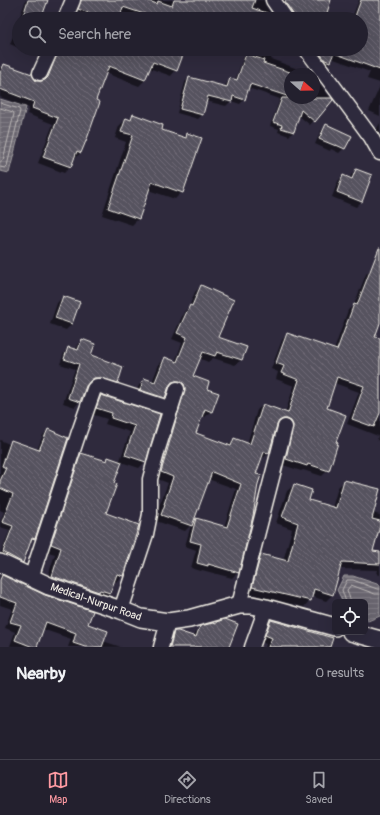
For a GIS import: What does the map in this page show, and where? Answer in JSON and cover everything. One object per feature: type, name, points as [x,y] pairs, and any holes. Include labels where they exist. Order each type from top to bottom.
[{"type":"street","points":[[68,12],[73,0]]},
{"type":"street","points":[[273,0],[281,12]]},
{"type":"street","points":[[40,73],[48,56]]},
{"type":"street","points":[[311,56],[372,138],[380,153]]},
{"type":"street","points":[[31,578],[78,432],[94,389],[97,386],[101,386],[171,409]]},
{"type":"street","points":[[121,610],[146,534],[150,514],[150,479],[177,389]]},
{"type":"street","points":[[239,605],[285,427]]},
{"type":"street","name":"Medical-Nurpur Road","points":[[0,565],[50,586],[141,618],[168,622],[202,616],[239,605],[252,605],[332,626]]},
{"type":"street","points":[[252,647],[266,608]]},
{"type":"street","points":[[161,647],[168,622]]},
{"type":"water","points":[[0,99],[26,107],[9,173],[0,171]]},
{"type":"water","points":[[344,576],[353,576],[380,585],[380,616],[368,621],[368,599],[342,599],[337,590]]},
{"type":"building","points":[[28,0],[48,0],[44,12],[24,12]]},
{"type":"building","points":[[81,0],[146,0],[157,4],[158,1],[172,6],[174,0],[255,0],[252,8],[264,12],[138,12],[123,7],[121,12],[86,12],[78,9]]},
{"type":"building","points":[[286,0],[331,0],[327,12],[292,12],[285,2]]},
{"type":"building","points":[[361,0],[380,0],[380,70],[342,56],[368,56],[368,12],[357,12]]},
{"type":"building","points":[[56,56],[183,56],[177,71],[153,62],[145,80],[109,66],[96,100],[100,102],[88,136],[81,153],[77,151],[71,167],[43,157],[58,118],[32,108],[34,102],[0,89],[0,73],[4,64],[32,74],[36,81],[45,80],[48,77]]},
{"type":"building","points":[[245,56],[252,56],[264,60],[263,63],[284,70],[284,95],[250,84],[245,100],[233,96],[232,102],[208,96],[203,115],[180,109],[189,77],[227,87],[230,78],[237,80]]},
{"type":"building","points":[[322,56],[333,56],[330,62],[325,60]]},
{"type":"building","points":[[282,98],[284,98],[284,104],[320,104],[320,98],[332,98],[333,100],[315,122],[301,110],[294,132],[281,128],[282,125],[273,122]]},
{"type":"building","points":[[133,114],[163,125],[162,130],[186,138],[187,133],[202,138],[183,193],[152,182],[139,219],[108,208],[133,135],[121,132],[126,118],[131,120]]},
{"type":"building","points":[[326,124],[352,136],[345,149],[319,139]]},
{"type":"building","points":[[356,169],[372,175],[362,202],[337,192],[343,175],[352,179]]},
{"type":"building","points":[[379,248],[380,323],[375,337],[380,338],[380,413],[374,427],[352,419],[364,386],[337,377],[327,408],[346,415],[336,442],[338,443],[329,471],[286,459],[293,425],[291,421],[287,419],[279,421],[269,453],[264,452],[256,474],[261,475],[239,573],[208,564],[208,566],[197,563],[201,544],[190,541],[196,518],[227,527],[241,484],[212,472],[192,526],[161,515],[173,477],[161,472],[185,388],[184,384],[180,381],[172,382],[165,398],[140,390],[144,378],[155,382],[165,357],[177,362],[187,337],[177,333],[190,305],[192,306],[201,285],[234,300],[218,337],[247,347],[242,360],[217,352],[215,356],[203,352],[193,376],[209,382],[207,389],[219,393],[212,412],[205,409],[196,433],[231,446],[234,438],[250,444],[263,404],[288,413],[299,380],[281,373],[284,366],[276,363],[287,333],[337,350],[354,304],[357,305]]},
{"type":"building","points":[[63,296],[80,302],[72,324],[55,318]]},
{"type":"building","points":[[82,339],[95,344],[91,355],[123,367],[118,383],[101,378],[94,378],[91,380],[86,386],[80,402],[68,398],[79,364],[64,359],[68,347],[78,350]]},
{"type":"building","points":[[101,395],[160,414],[146,462],[125,455],[135,426],[111,418],[112,413],[96,408]]},
{"type":"building","points":[[48,429],[68,438],[35,539],[32,538],[23,563],[3,552],[13,526],[2,522],[13,494],[0,488],[0,481],[6,468],[2,466],[11,440],[39,450]]},
{"type":"building","points":[[81,453],[107,461],[108,457],[122,462],[114,483],[117,484],[106,513],[139,525],[123,576],[117,574],[110,593],[100,590],[99,592],[52,576],[61,548],[51,544]]},
{"type":"building","points":[[344,480],[380,489],[372,519],[380,521],[373,551],[380,552],[380,564],[342,562],[333,595],[314,589],[311,601],[252,587],[261,554],[288,561],[298,523],[282,517],[294,484],[312,490],[309,500],[336,508]]},
{"type":"building","points":[[2,575],[45,595],[93,611],[88,624],[108,631],[102,647],[85,647],[73,643],[76,633],[46,622],[37,647],[33,647],[15,640],[21,625],[10,622],[17,603],[0,597],[0,580]]},
{"type":"building","points":[[225,619],[238,624],[229,647],[170,647],[174,631],[196,637],[200,626],[213,623],[216,624],[216,622]]},
{"type":"building","points":[[271,620],[333,638],[330,647],[268,647],[272,638],[265,635]]}]
